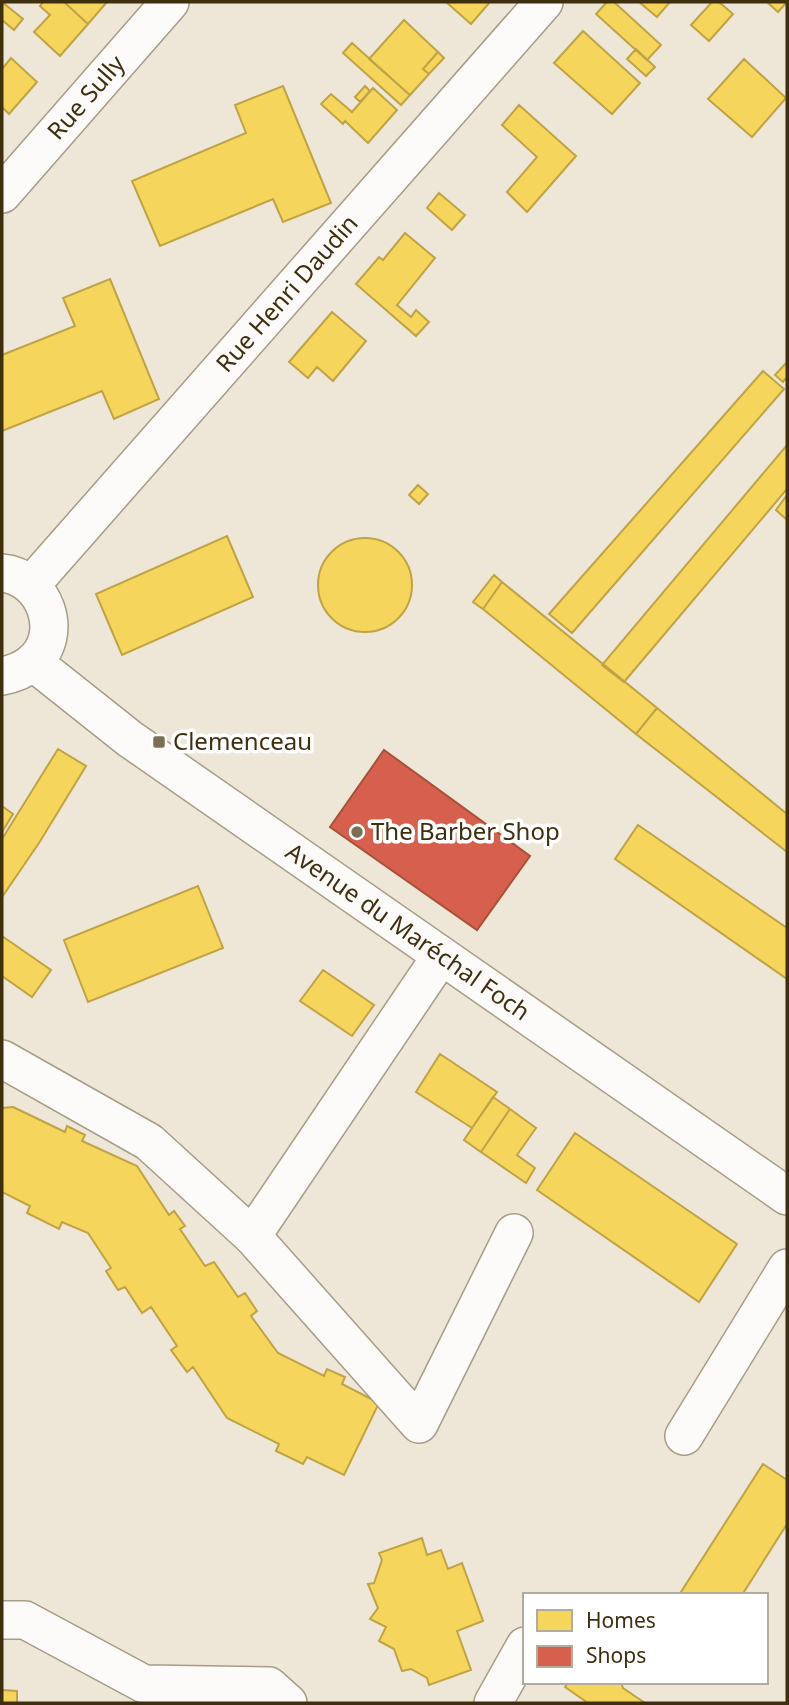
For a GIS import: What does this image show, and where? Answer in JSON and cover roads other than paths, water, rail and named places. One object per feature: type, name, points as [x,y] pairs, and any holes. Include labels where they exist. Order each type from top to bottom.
[{"type":"street","name":"Rue Sully","points":[[2,194],[170,2]]},
{"type":"street","name":"Rue Henri Daudin","points":[[17,579],[544,2]]},
{"type":"street","points":[[17,579],[42,598],[48,615],[49,632],[44,648],[18,669]]},
{"type":"street","name":"Avenue du Maréchal Foch","points":[[18,669],[130,739],[787,1196]]},
{"type":"street","points":[[252,1236],[441,956]]},
{"type":"street","points":[[2,1059],[149,1142],[252,1236],[419,1423],[514,1233]]},
{"type":"street","points":[[684,1436],[787,1268]]},
{"type":"street","points":[[2,1620],[25,1620],[144,1684],[269,1686],[288,1703]]},
{"type":"street","points":[[493,1703],[523,1650]]},
{"type":"place","name":"Clemenceau","points":[[159,742]]},
{"type":"place","name":"The Barber Shop","points":[[357,832]]}]
